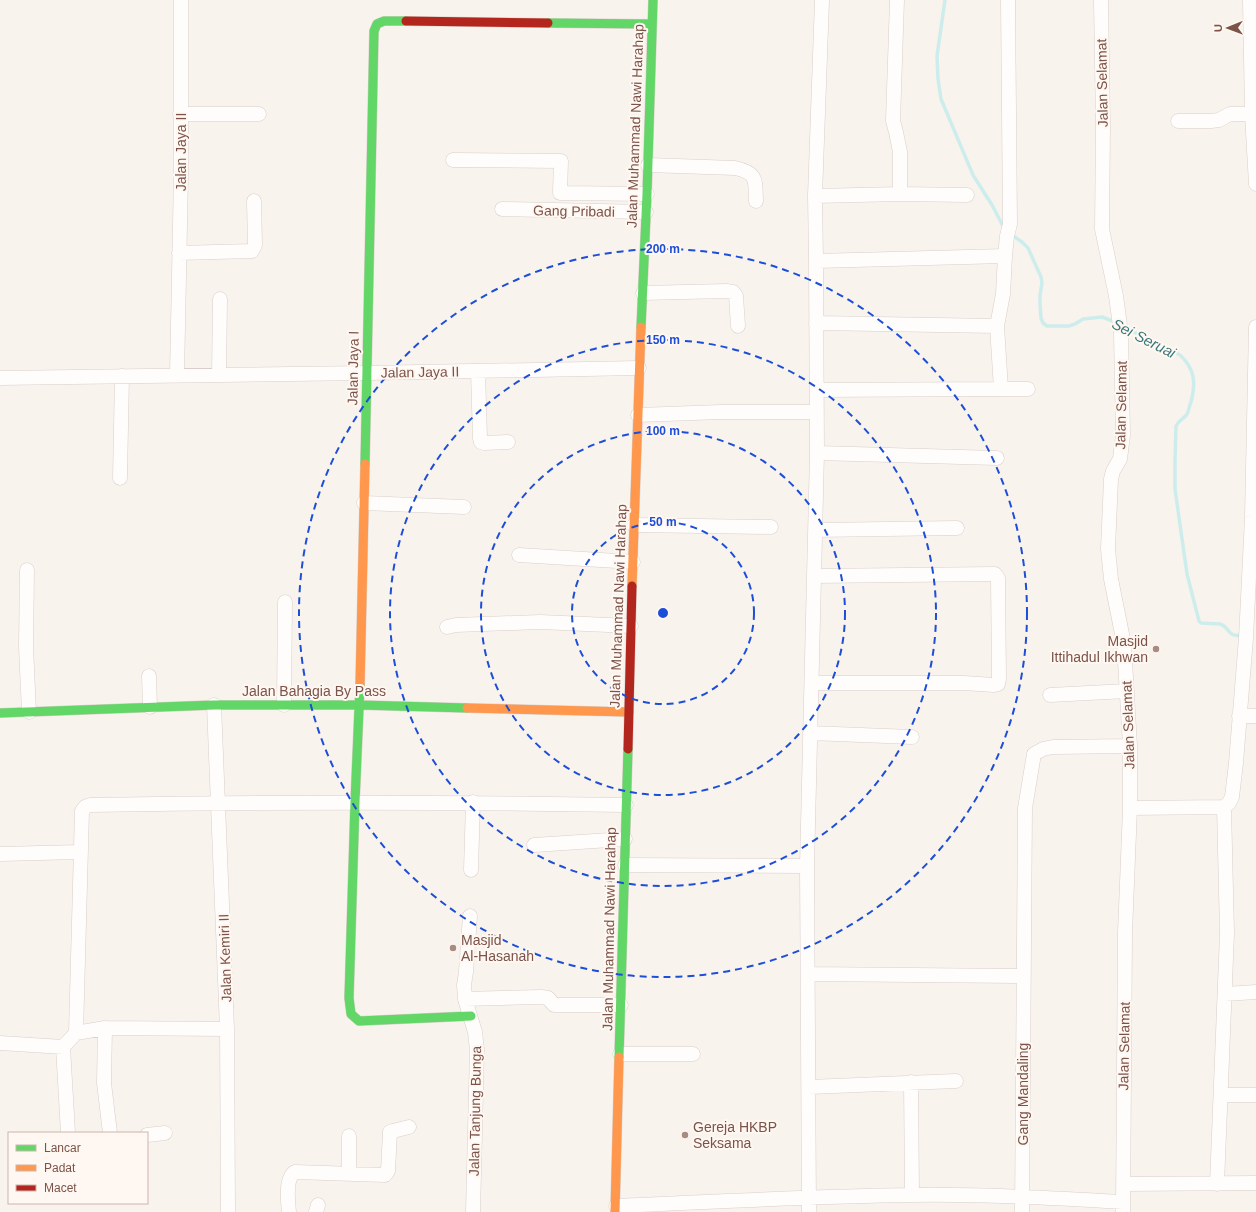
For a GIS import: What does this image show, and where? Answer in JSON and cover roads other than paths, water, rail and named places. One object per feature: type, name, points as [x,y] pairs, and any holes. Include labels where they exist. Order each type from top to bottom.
[{"type":"street","name":"Jalan Jaya II","points":[[177,376],[181,174],[181,0]]},
{"type":"street","name":"Jalan Muhammad Nawi Harahap","points":[[615,1209],[634,525],[653,0]]},
{"type":"street","points":[[809,1212],[807,866],[817,453],[816,261],[814,196],[822,0]]},
{"type":"street","points":[[897,0],[893,121],[900,152],[900,194]]},
{"type":"street","points":[[1000,389],[997,326],[1003,294],[1008,230],[1008,0]]},
{"type":"street","name":"Jalan Selamat","points":[[1101,0],[1103,126],[1102,229],[1120,327],[1123,435],[1120,459],[1113,471],[1111,479],[1108,549],[1111,579],[1124,644],[1130,746],[1130,808],[1125,933],[1123,1207]]},
{"type":"street","points":[[1250,0],[1254,83],[1252,114],[1256,184]]},
{"type":"street","name":"Jalan Jaya I","points":[[471,1016],[366,1022],[359,1021],[351,1014],[349,998],[355,802],[360,705],[374,31],[377,24],[384,21],[652,24]]},
{"type":"street","points":[[180,114],[259,114]]},
{"type":"street","points":[[1178,121],[1211,121],[1219,120],[1230,114],[1252,114]]},
{"type":"street","points":[[453,160],[561,161],[560,193],[647,194]]},
{"type":"street","points":[[648,165],[735,168],[746,171],[752,175],[755,183],[756,201]]},
{"type":"street","points":[[814,196],[900,194],[967,195]]},
{"type":"street","points":[[179,253],[252,251],[255,245],[254,201]]},
{"type":"street","name":"Gang Pribadi","points":[[502,209],[646,212]]},
{"type":"street","points":[[816,261],[1005,256]]},
{"type":"street","points":[[643,293],[726,290],[733,292],[736,296],[738,326]]},
{"type":"street","points":[[219,375],[220,299]]},
{"type":"street","points":[[816,324],[997,326]]},
{"type":"street","points":[[1130,808],[1224,807],[1229,803],[1232,797],[1239,716],[1251,638],[1256,327]]},
{"type":"street","name":"Jalan Jaya II","points":[[0,378],[639,368]]},
{"type":"street","points":[[478,371],[481,442],[508,442]]},
{"type":"street","points":[[120,478],[122,376]]},
{"type":"street","points":[[816,390],[1028,389]]},
{"type":"street","points":[[638,415],[721,412],[817,412]]},
{"type":"street","points":[[817,453],[997,458]]},
{"type":"street","points":[[364,503],[464,507]]},
{"type":"street","points":[[634,525],[771,527]]},
{"type":"street","points":[[815,530],[957,528]]},
{"type":"street","points":[[519,555],[633,562]]},
{"type":"street","points":[[27,570],[26,647],[29,712]]},
{"type":"street","points":[[812,683],[956,683],[994,685],[998,684],[999,679],[998,578],[996,574],[814,576]]},
{"type":"street","points":[[284,705],[285,602]]},
{"type":"street","points":[[447,627],[456,625],[540,622],[631,626]]},
{"type":"street","points":[[149,676],[150,707]]},
{"type":"street","points":[[1050,695],[1127,691]]},
{"type":"street","name":"Jalan Bahagia By Pass","points":[[0,713],[214,705],[360,705],[629,712]]},
{"type":"street","name":"Jalan Kemiri II","points":[[214,705],[227,1028],[228,1212]]},
{"type":"street","points":[[1239,716],[1256,716]]},
{"type":"street","points":[[810,733],[912,737]]},
{"type":"street","name":"Gang Mandaling","points":[[1022,1212],[1025,808],[1034,754],[1043,749],[1053,747],[1130,746]]},
{"type":"street","points":[[68,1132],[64,1047],[76,1033],[80,852],[82,811],[85,807],[90,805],[355,802],[473,802],[626,805]]},
{"type":"street","points":[[471,870],[473,802]]},
{"type":"street","points":[[1217,1184],[1227,933],[1224,807]]},
{"type":"street","points":[[534,845],[625,839]]},
{"type":"street","points":[[0,854],[80,852]]},
{"type":"street","points":[[625,865],[807,866]]},
{"type":"street","name":"Jalan Tanjung Bunga","points":[[470,916],[464,985],[465,999],[475,1032],[477,1050],[473,1212]]},
{"type":"street","points":[[808,974],[1023,976]]},
{"type":"street","points":[[1225,994],[1256,992]]},
{"type":"street","points":[[465,999],[541,997],[548,998],[554,1005],[621,1005]]},
{"type":"street","points":[[76,1033],[105,1028],[227,1028]]},
{"type":"street","points":[[105,1028],[104,1083],[110,1132]]},
{"type":"street","points":[[0,1043],[64,1047]]},
{"type":"street","points":[[620,1054],[693,1054]]},
{"type":"street","points":[[809,1087],[911,1082],[956,1082]]},
{"type":"street","points":[[911,1082],[912,1195]]},
{"type":"street","points":[[1221,1095],[1256,1095]]},
{"type":"street","points":[[288,1212],[288,1184],[292,1174],[295,1172],[385,1175],[388,1171],[390,1132],[409,1127]]},
{"type":"street","points":[[148,1135],[165,1133]]},
{"type":"street","points":[[349,1136],[349,1174]]},
{"type":"street","points":[[1123,1184],[1217,1184],[1256,1182]]},
{"type":"street","points":[[615,1209],[809,1198],[912,1195],[1022,1196],[1123,1207]]},
{"type":"waterway","name":"Sei Seruai","points":[[945,0],[937,56],[941,99],[973,175],[992,205],[1004,228]]},
{"type":"waterway","name":"Sei Seruai","points":[[1012,235],[1028,248],[1041,277],[1042,283],[1040,304],[1043,323],[1047,326],[1069,326],[1083,319],[1102,317],[1115,322]]},
{"type":"waterway","name":"Sei Seruai","points":[[1124,327],[1180,355],[1185,360],[1191,371],[1194,382],[1193,395],[1188,413],[1176,426],[1175,460],[1175,489],[1187,574],[1199,621],[1201,623],[1220,624],[1226,627],[1231,634],[1237,636],[1242,635]]},
{"type":"place","name":"Masjid Ittihadul Ikhwan","points":[[1156,649]]},
{"type":"place","name":"Masjid Al-Hasanah","points":[[453,948]]},
{"type":"place","name":"Gereja HKBP Seksama","points":[[685,1135]]}]
